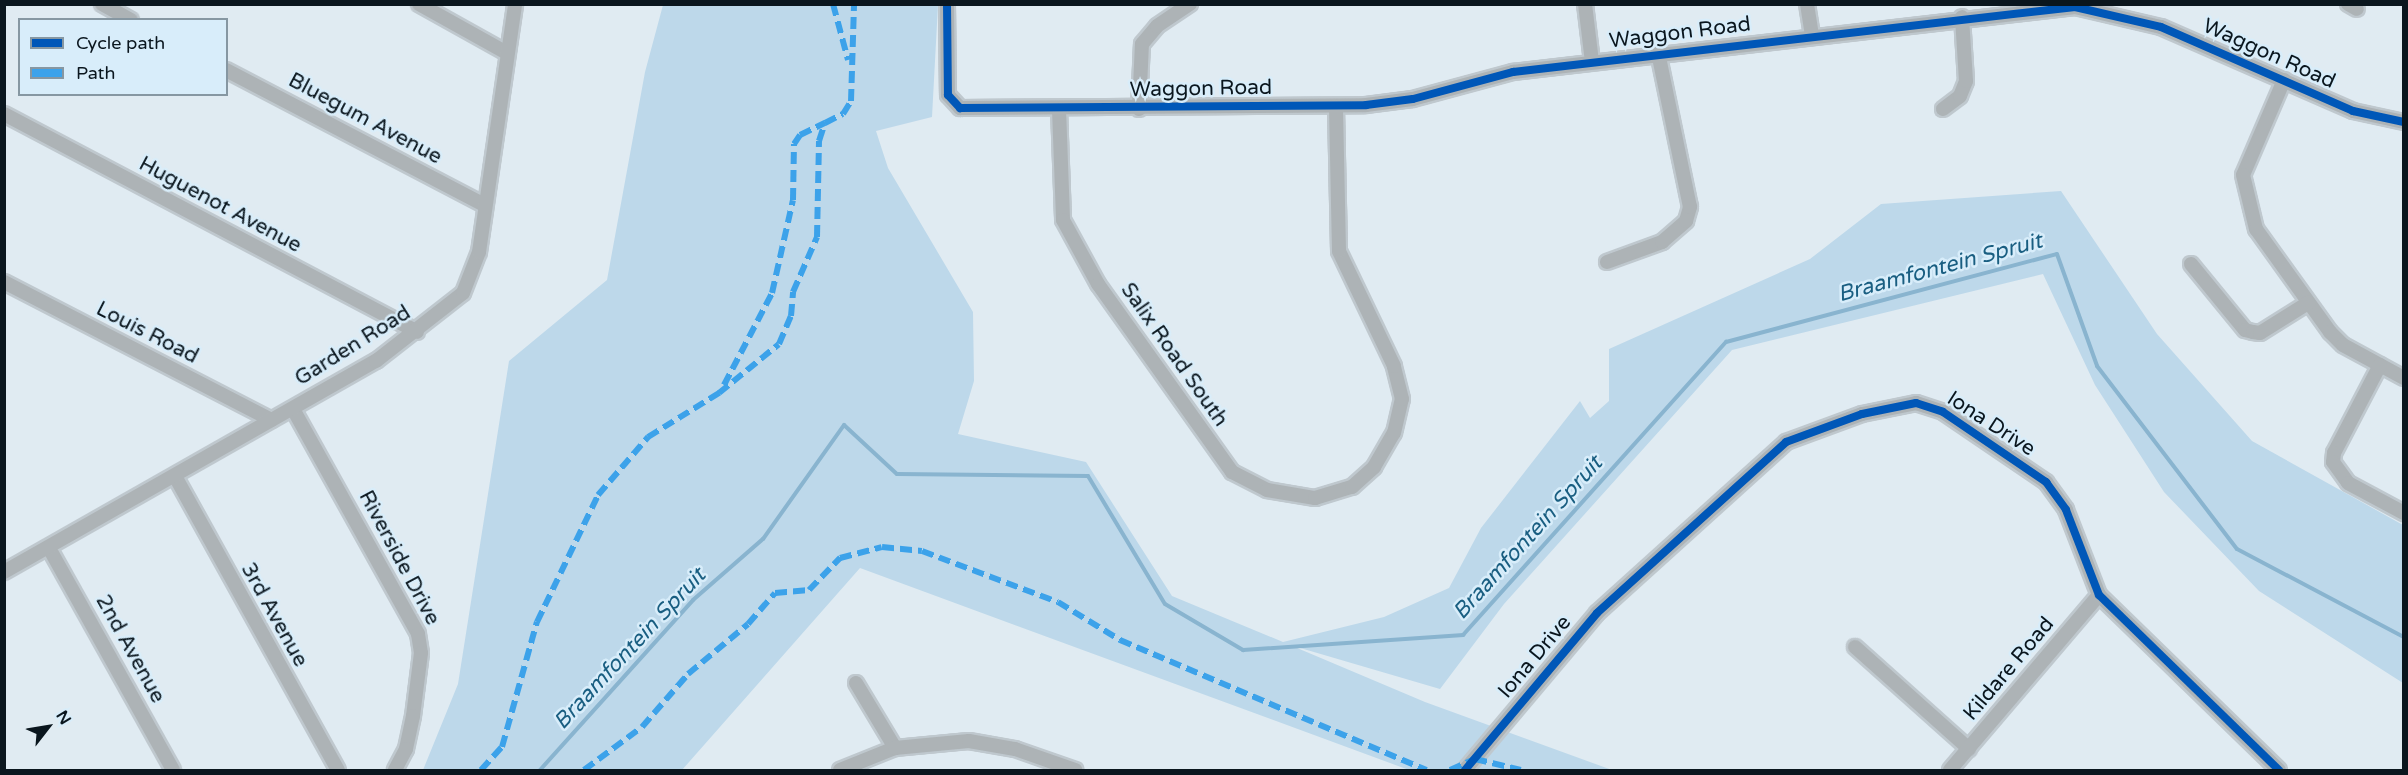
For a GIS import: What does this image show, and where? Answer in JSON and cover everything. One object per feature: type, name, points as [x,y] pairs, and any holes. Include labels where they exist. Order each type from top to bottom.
[{"type":"street","points":[[102,4],[127,18]]},
{"type":"street","points":[[419,4],[507,53]]},
{"type":"street","name":"Garden Road","points":[[4,572],[176,478],[292,409],[417,332],[454,303],[470,282],[515,4]]},
{"type":"street","name":"Waggon Road","points":[[947,4],[948,95],[960,108],[1139,109],[1336,106],[1413,99],[1514,72],[1962,17],[2075,6],[2129,10],[2353,111],[2403,122]]},
{"type":"street","points":[[1139,109],[1142,44],[1157,26],[1190,4]]},
{"type":"street","points":[[1585,4],[1592,62]]},
{"type":"street","points":[[1808,4],[1812,36]]},
{"type":"street","points":[[1943,109],[1959,96],[1966,81],[1962,17]]},
{"type":"street","points":[[1607,262],[1662,242],[1686,221],[1690,207],[1658,53]]},
{"type":"street","name":"Bluegum Avenue","points":[[228,71],[484,205]]},
{"type":"street","points":[[2284,80],[2252,148],[2243,175],[2245,193],[2256,229],[2308,303],[2343,345],[2403,378]]},
{"type":"street","name":"Salix Road South","points":[[1059,109],[1059,196],[1066,230],[1151,363],[1232,472],[1268,490],[1315,498],[1347,490],[1374,467],[1394,433],[1401,387],[1339,251],[1336,106]]},
{"type":"street","name":"Huguenot Avenue","points":[[4,114],[417,332]]},
{"type":"street","points":[[2191,264],[2245,330],[2253,333],[2308,303]]},
{"type":"street","name":"Louis Road","points":[[6,286],[271,420]]},
{"type":"street","points":[[2380,365],[2334,453],[2333,462],[2348,483],[2403,513]]},
{"type":"street","name":"Iona Drive","points":[[1466,771],[1584,626],[1696,521],[1786,442],[1862,414],[1916,403],[1928,406],[2046,482],[2067,510],[2099,595],[2279,771]]},
{"type":"street","name":"Riverside Drive","points":[[292,409],[418,634],[421,653],[413,716],[406,749],[395,771]]},
{"type":"street","name":"3rd Avenue","points":[[176,478],[338,771]]},
{"type":"street","name":"2nd Avenue","points":[[49,548],[173,771]]},
{"type":"street","name":"Kildare Road","points":[[1950,771],[2099,595]]},
{"type":"street","points":[[1855,647],[1969,749]]},
{"type":"street","points":[[856,683],[895,748]]},
{"type":"street","points":[[840,771],[895,748],[950,741],[991,743],[1075,771]]},
{"type":"shaded area","points":[[663,5],[938,5],[932,117],[876,131],[888,168],[973,312],[974,381],[958,434],[1086,462],[1172,596],[1283,642],[1384,617],[1449,588],[1481,528],[1580,401],[1590,418],[1609,401],[1609,349],[1810,259],[1881,204],[2061,191],[2157,334],[2252,441],[2403,525],[2403,683],[2259,591],[2164,492],[2095,385],[2043,274],[1732,350],[1504,604],[1440,689],[1290,645],[1425,702],[1612,770],[1409,770],[860,568],[682,770],[423,770],[458,684],[509,361],[607,280],[645,72]]},
{"type":"waterway","name":"Braamfontein Spruit","points":[[540,770],[693,600],[763,539],[844,425],[897,474],[1088,476],[1165,604],[1243,650],[1463,635],[1726,342],[2057,254],[2097,366],[2237,549],[2404,637]]},
{"type":"marked path","points":[[833,4],[848,60]]},
{"type":"marked path","points":[[481,770],[502,747],[537,622],[598,495],[648,437],[719,393],[779,344],[791,316],[793,292],[817,237],[819,141],[825,123],[843,114],[851,101],[854,4]]},
{"type":"marked path","points":[[724,385],[772,293],[793,200],[794,144],[800,135],[825,123]]},
{"type":"marked path","points":[[584,770],[642,727],[688,674],[748,624],[775,593],[809,590],[840,558],[882,547],[922,551],[1058,602],[1120,640],[1427,770]]},
{"type":"marked path","points":[[1450,770],[1475,759],[1521,770]]},
{"type":"cycle path","points":[[947,4],[948,95],[960,108],[1366,105],[1413,99],[1513,72],[2075,7],[2161,27],[2353,111],[2404,122]]},
{"type":"cycle path","points":[[1465,770],[1597,613],[1786,442],[1862,414],[1916,403],[1943,412],[2046,482],[2066,510],[2099,595],[2279,770]]}]
